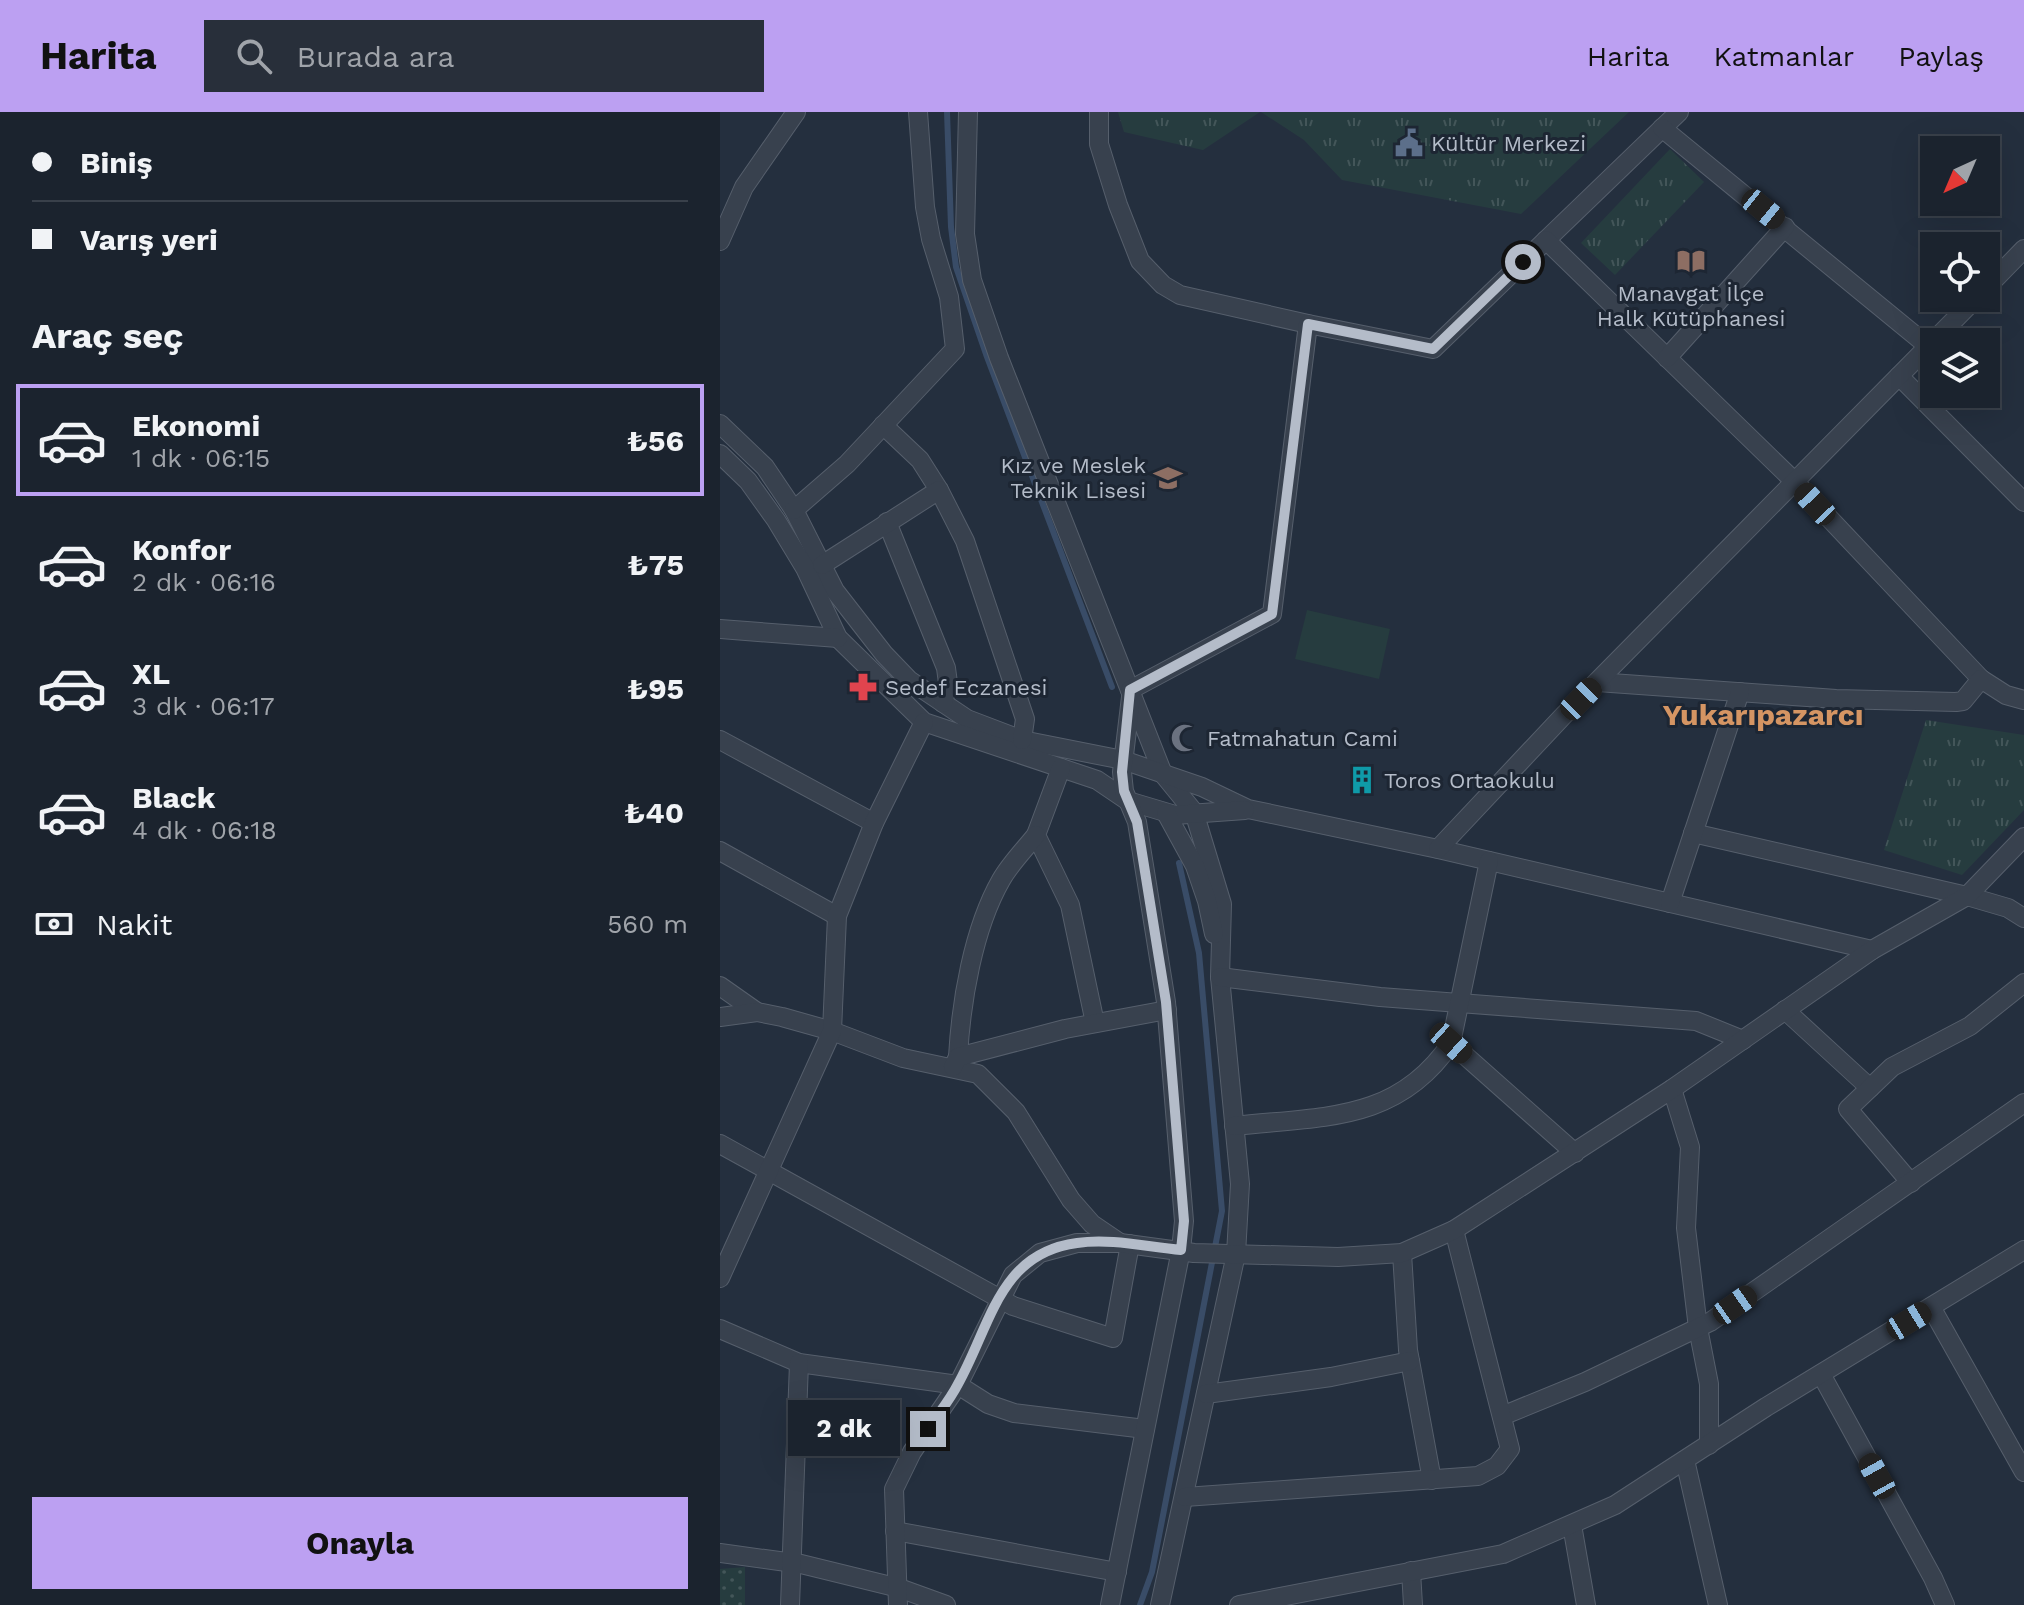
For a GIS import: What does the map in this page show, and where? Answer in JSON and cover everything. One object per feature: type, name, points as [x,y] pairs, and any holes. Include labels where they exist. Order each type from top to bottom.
[{"type":"street","points":[[720,241],[744,187],[796,112]]},
{"type":"street","points":[[794,510],[847,464],[955,349],[949,297],[931,239],[925,207],[918,112]]},
{"type":"street","points":[[968,112],[965,234],[972,280],[999,358],[1163,774],[1194,812],[1222,904],[1220,977],[1240,1184],[1206,1394],[1160,1605]]},
{"type":"street","points":[[1099,112],[1099,144],[1140,261],[1149,273],[1180,295],[1433,349],[1679,112]]},
{"type":"street","points":[[1662,128],[1920,339]]},
{"type":"street","points":[[1667,358],[1785,227]]},
{"type":"street","points":[[1546,240],[1795,482],[1981,679],[2006,695],[2024,700]]},
{"type":"street","points":[[2000,274],[2024,249]]},
{"type":"street","points":[[1946,328],[1962,312]]},
{"type":"street","points":[[1130,691],[1272,614],[1308,324]]},
{"type":"street","points":[[1438,849],[1597,682],[1920,354]]},
{"type":"street","points":[[1899,376],[2020,488]]},
{"type":"street","points":[[720,424],[765,467],[794,510],[835,591],[884,654],[909,680],[967,719],[1022,740],[1123,760],[1202,787],[1248,809],[1438,849],[1872,950]]},
{"type":"street","points":[[883,425],[920,460],[965,541],[1025,719],[1022,740]]},
{"type":"street","points":[[720,454],[748,481],[776,520],[805,568],[838,638],[924,722],[1097,780],[1128,801],[1166,813],[1175,815],[1248,809]]},
{"type":"street","points":[[822,565],[939,490]]},
{"type":"street","points":[[887,522],[946,668],[948,683],[943,703]]},
{"type":"street","points":[[720,629],[838,638]]},
{"type":"street","points":[[1597,682],[1836,699],[1956,702],[1963,701],[1981,679]]},
{"type":"street","points":[[1110,1605],[1145,1429],[1187,1251],[1167,1010],[1137,822],[1123,781],[1130,691]]},
{"type":"street","points":[[1670,903],[1740,692]]},
{"type":"street","points":[[720,1278],[832,1031],[837,916],[874,823],[924,722]]},
{"type":"street","points":[[720,740],[874,823]]},
{"type":"street","points":[[955,1062],[961,1006],[985,915],[1001,880],[1036,835],[1061,768]]},
{"type":"street","points":[[1166,813],[1195,866],[1213,932],[1221,942]]},
{"type":"street","points":[[1693,833],[1967,896],[2008,908],[2024,918]]},
{"type":"street","points":[[1036,835],[1070,905],[1095,1023]]},
{"type":"street","points":[[899,1597],[894,1489],[912,1452],[958,1385],[1013,1275],[1040,1253],[1077,1243],[1125,1244],[1228,1254],[1338,1257],[1402,1253],[1454,1230],[1672,1089],[1872,950],[1967,896],[2024,837]]},
{"type":"street","points":[[720,851],[837,916]]},
{"type":"street","points":[[1234,1126],[1354,1113],[1402,1094],[1436,1066],[1451,1043],[1489,861]]},
{"type":"street","points":[[1220,977],[1380,997],[1696,1021],[1743,1040]]},
{"type":"street","points":[[1911,1183],[1848,1109],[1892,1067],[1970,1026],[2024,983]]},
{"type":"street","points":[[720,986],[757,1012],[832,1031],[903,1058],[955,1062],[1095,1023],[1167,1010]]},
{"type":"street","points":[[1785,1010],[1870,1088]]},
{"type":"street","points":[[720,1017],[757,1012]]},
{"type":"street","points":[[1451,1043],[1575,1153]]},
{"type":"street","points":[[955,1062],[978,1074],[1016,1112],[1071,1200],[1092,1224],[1125,1244]]},
{"type":"street","points":[[1672,1089],[1690,1147],[1686,1228],[1698,1328],[1709,1384],[1709,1445]]},
{"type":"street","points":[[1502,1416],[1585,1382],[1723,1314],[2024,1103]]},
{"type":"street","points":[[720,1144],[1013,1306],[1113,1338],[1125,1244]]},
{"type":"street","points":[[1185,1497],[1478,1476],[1497,1466],[1510,1449],[1454,1230]]},
{"type":"street","points":[[1239,1605],[1270,1602],[1503,1554],[1572,1525],[1615,1505],[2024,1250]]},
{"type":"street","points":[[1402,1253],[1410,1361],[1432,1480]]},
{"type":"street","points":[[1931,1307],[2024,1472]]},
{"type":"street","points":[[720,1329],[799,1363],[958,1385],[988,1404],[1014,1413],[1145,1429]]},
{"type":"street","points":[[1206,1394],[1331,1377],[1410,1361]]},
{"type":"street","points":[[790,1605],[799,1363]]},
{"type":"street","points":[[1821,1374],[1945,1605]]},
{"type":"street","points":[[1685,1460],[1718,1605]]},
{"type":"street","points":[[1572,1525],[1586,1605]]},
{"type":"street","points":[[895,1531],[1117,1572]]},
{"type":"street","points":[[720,1553],[793,1564],[899,1597],[946,1605]]},
{"type":"street","points":[[1411,1571],[1413,1605]]},
{"type":"green space","points":[[1118,112],[1260,112],[1203,150],[1124,132]]},
{"type":"green space","points":[[1261,112],[1629,112],[1521,214],[1342,180],[1304,140]]},
{"type":"green space","points":[[1670,149],[1704,182],[1615,275],[1581,243]]},
{"type":"green space","points":[[1307,610],[1390,629],[1379,679],[1295,659]]},
{"type":"green space","points":[[1926,720],[2024,735],[2024,810],[1962,875],[1884,850]]},
{"type":"green space","points":[[745,1567],[745,1605],[720,1605],[720,1569]]},
{"type":"waterway","points":[[947,112],[951,227],[956,267],[1112,687]]},
{"type":"waterway","points":[[1140,1605],[1152,1572],[1222,1211],[1199,953],[1179,863]]},
{"type":"place","name":"Kültür Merkezi","points":[[1409,143]]},
{"type":"place","name":"Manavgat İlçe Halk Kütüphanesi","points":[[1691,261]]},
{"type":"place","name":"Kız ve Meslek Teknik Lisesi","points":[[1168,478]]},
{"type":"place","name":"Sedef Eczanesi","points":[[863,687]]},
{"type":"place","name":"Fatmahatun Cami","points":[[1185,738]]},
{"type":"place","name":"Toros Ortaokulu","points":[[1362,780]]},
{"type":"district","name":"Yukarıpazarcı","points":[[1763,715]]},
{"type":"route","points":[[928,1429],[958,1385],[1013,1275],[1040,1253],[1077,1243],[1120,1243],[1181,1250],[1184,1221],[1166,1002],[1137,822],[1124,791],[1122,772],[1130,690],[1272,614],[1308,324],[1433,349],[1523,262]]}]
